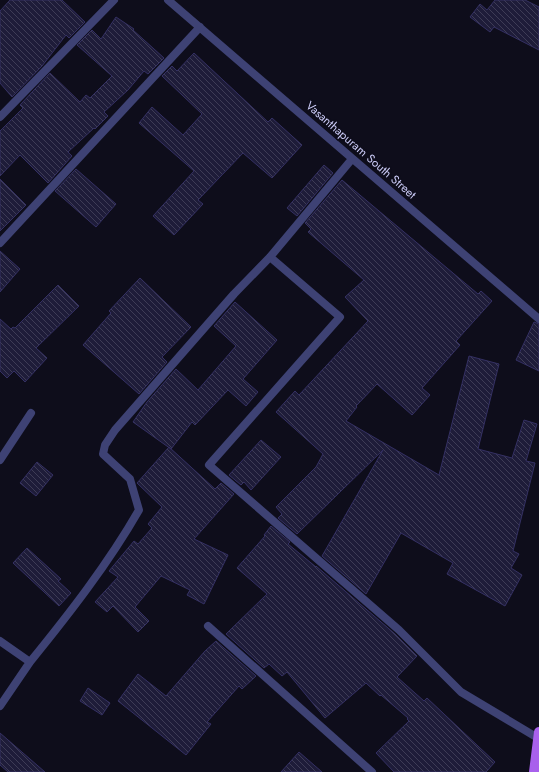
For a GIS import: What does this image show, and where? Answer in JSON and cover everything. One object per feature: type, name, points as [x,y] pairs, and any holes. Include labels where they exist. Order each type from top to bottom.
[{"type":"main road","points":[[534,772],[539,735]]},
{"type":"street","points":[[0,117],[114,0]]},
{"type":"street","name":"Vasanthapuram South Street","points":[[168,0],[539,319]]},
{"type":"street","points":[[0,243],[200,27]]},
{"type":"street","points":[[0,706],[30,662],[61,624],[95,577],[125,534],[139,510],[130,479],[103,454],[105,445],[115,430],[229,300],[270,257],[352,159]]},
{"type":"street","points":[[270,257],[340,317],[209,465],[399,630],[461,692],[539,735]]},
{"type":"street","points":[[0,460],[31,413]]},
{"type":"street","points":[[208,626],[372,772]]},
{"type":"street","points":[[0,641],[30,662]]},
{"type":"building","points":[[10,0],[62,0],[85,22],[69,38],[66,35],[42,66],[12,97],[0,83],[0,11]]},
{"type":"building","points":[[495,0],[525,0],[539,7],[539,50],[494,27],[490,32],[470,17],[480,4],[487,10]]},
{"type":"building","points":[[116,17],[134,29],[133,30],[164,58],[148,74],[144,71],[128,90],[104,112],[108,116],[68,152],[72,156],[48,183],[20,155],[0,176],[0,131],[23,108],[20,105],[50,73],[80,102],[86,95],[90,98],[112,76],[77,45],[92,30],[101,39]]},
{"type":"building","points":[[194,53],[268,122],[272,118],[302,145],[272,178],[243,153],[198,200],[203,204],[174,235],[153,216],[194,171],[139,123],[152,107],[183,135],[202,114],[162,76],[172,66],[177,71]]},
{"type":"building","points":[[324,165],[333,173],[297,216],[287,208]]},
{"type":"building","points":[[76,169],[116,204],[96,227],[55,191]]},
{"type":"building","points":[[0,179],[26,205],[0,231]]},
{"type":"building","points":[[342,180],[478,294],[481,291],[492,301],[456,341],[460,345],[422,388],[430,395],[412,415],[377,384],[356,406],[357,407],[346,421],[439,475],[469,356],[499,364],[478,449],[512,458],[524,420],[537,424],[526,461],[535,463],[513,551],[519,554],[511,568],[522,575],[505,606],[447,574],[453,563],[401,533],[366,594],[322,556],[383,450],[297,534],[278,518],[282,514],[276,507],[316,467],[323,454],[276,412],[295,391],[299,395],[368,321],[345,297],[364,280],[308,232],[311,229],[305,223]]},
{"type":"building","points":[[0,251],[20,269],[0,292]]},
{"type":"building","points":[[140,278],[191,327],[162,357],[167,362],[139,394],[83,345],[111,313],[109,311]]},
{"type":"building","points":[[58,285],[79,306],[36,348],[47,358],[25,382],[14,371],[7,378],[0,371],[0,319],[11,329],[13,327],[15,328]]},
{"type":"building","points":[[235,302],[277,340],[243,379],[258,392],[246,406],[228,390],[195,425],[192,422],[171,449],[133,422],[147,402],[176,369],[198,390],[236,346],[214,326]]},
{"type":"building","points":[[534,322],[539,324],[539,371],[516,360]]},
{"type":"building","points":[[261,440],[281,457],[251,490],[244,482],[241,485],[229,475]]},
{"type":"building","points":[[169,447],[215,489],[221,483],[234,494],[194,539],[228,555],[204,604],[187,595],[190,590],[161,576],[135,607],[149,621],[138,632],[113,606],[107,612],[95,602],[118,577],[109,571],[134,541],[138,544],[152,528],[148,524],[162,507],[137,483]]},
{"type":"building","points":[[37,462],[53,475],[36,496],[20,483]]},
{"type":"building","points":[[271,526],[290,542],[288,544],[395,634],[417,656],[397,677],[424,701],[427,698],[495,762],[486,772],[394,772],[376,753],[409,721],[407,719],[408,718],[381,695],[380,696],[366,683],[325,718],[287,672],[282,676],[269,664],[264,668],[226,634],[267,594],[237,568],[265,536],[264,535]]},
{"type":"building","points":[[27,548],[61,579],[58,581],[71,593],[59,606],[13,563]]},
{"type":"building","points":[[216,641],[256,676],[242,689],[239,686],[207,722],[211,724],[186,755],[118,701],[138,674],[166,696],[205,651]]},
{"type":"building","points":[[88,688],[110,703],[102,715],[80,701]]},
{"type":"building","points":[[0,733],[45,772],[8,772],[0,765]]},
{"type":"building","points":[[299,752],[322,772],[281,772]]}]
